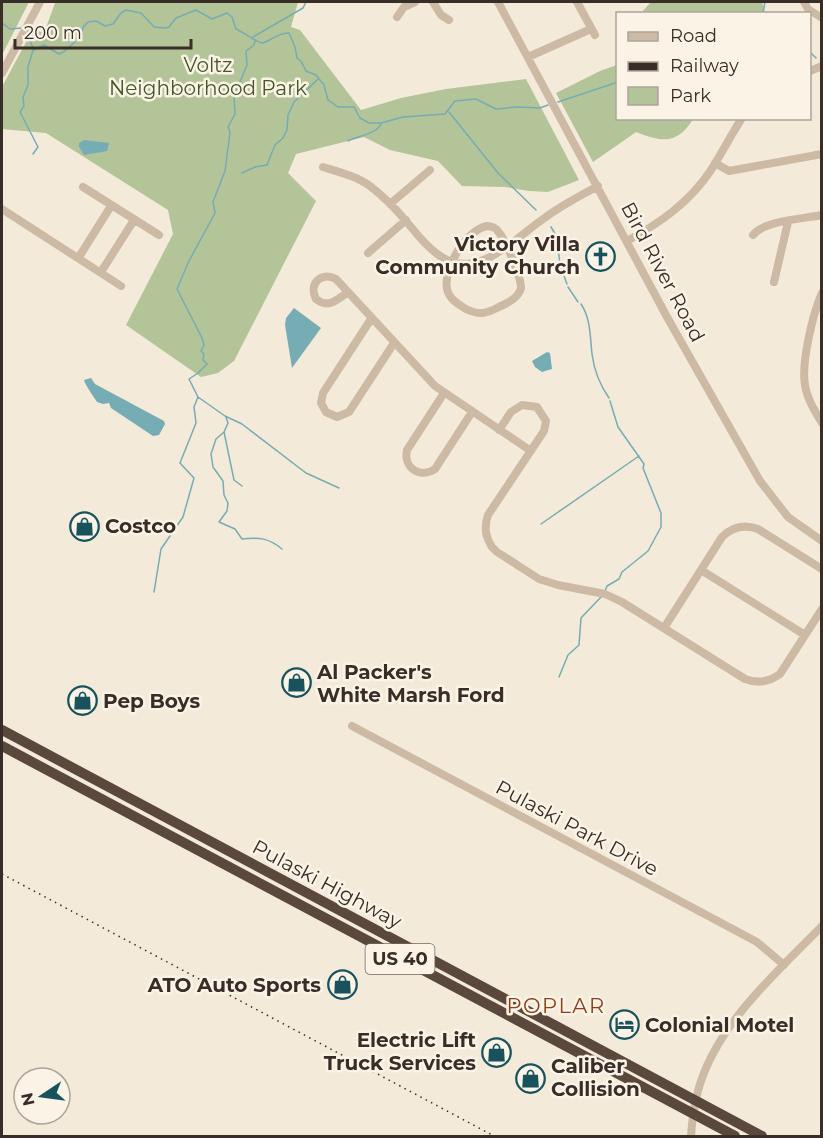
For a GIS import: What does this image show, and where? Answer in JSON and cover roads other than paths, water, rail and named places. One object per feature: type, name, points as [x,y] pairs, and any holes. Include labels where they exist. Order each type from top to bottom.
[{"type":"highway","name":"Pulaski Highway","points":[[2,730],[762,1137]]},
{"type":"highway","name":"Pulaski Highway","points":[[2,746],[735,1137]]},
{"type":"street","points":[[2,73],[40,2]]},
{"type":"street","points":[[397,17],[404,7],[415,2]]},
{"type":"street","points":[[433,2],[441,15],[449,20]]},
{"type":"street","name":"Bird River Road","points":[[498,2],[667,316],[760,481],[788,517],[822,541]]},
{"type":"street","points":[[528,57],[593,32],[577,2]]},
{"type":"street","points":[[807,3],[808,9],[822,18]]},
{"type":"street","points":[[627,241],[657,224],[691,195],[716,163],[741,120]]},
{"type":"street","points":[[716,163],[729,171],[822,154]]},
{"type":"street","points":[[323,167],[362,180],[406,220],[428,248],[436,254],[453,261],[470,263],[477,262],[506,247],[554,211],[598,186]]},
{"type":"street","points":[[390,204],[430,170]]},
{"type":"street","points":[[83,187],[159,235]]},
{"type":"street","points":[[79,257],[111,206]]},
{"type":"street","points":[[2,209],[121,286]]},
{"type":"street","points":[[753,235],[757,230],[766,226],[822,215]]},
{"type":"street","points":[[101,272],[134,220]]},
{"type":"street","points":[[368,253],[406,220]]},
{"type":"street","points":[[774,282],[788,222]]},
{"type":"street","points":[[482,227],[496,229],[520,278],[521,291],[514,299],[488,313],[471,311],[451,298],[447,283],[453,261],[459,247],[482,227]]},
{"type":"street","points":[[348,292],[334,302],[326,304],[316,298],[313,288],[318,279],[328,276],[336,279],[348,292],[371,319],[444,393],[531,451]]},
{"type":"street","points":[[822,292],[814,318],[803,374],[809,399],[822,423]]},
{"type":"street","points":[[371,319],[323,393],[321,403],[326,412],[337,417],[349,412],[394,343]]},
{"type":"street","points":[[444,393],[407,450],[406,462],[413,471],[424,473],[435,469],[472,412]]},
{"type":"street","points":[[499,430],[517,407],[527,404],[537,407],[544,416],[546,426],[488,517],[486,532],[496,552],[540,579],[611,596],[745,679],[757,682],[769,681],[780,674],[822,609]]},
{"type":"street","points":[[664,628],[724,534],[735,528],[747,526],[758,529],[822,569]]},
{"type":"street","points":[[701,570],[805,635]]},
{"type":"street","name":"Pulaski Park Drive","points":[[351,726],[757,942],[784,965]]},
{"type":"street","points":[[691,1137],[698,1089],[716,1047],[741,1013],[822,926]]},
{"type":"water","points":[[84,140],[109,143],[107,151],[84,155],[79,143]]},
{"type":"water","points":[[294,308],[321,328],[292,368],[285,325],[286,318]]},
{"type":"water","points":[[547,352],[550,353],[552,369],[542,372],[535,367],[532,361]]},
{"type":"water","points":[[91,378],[95,384],[164,421],[165,424],[159,435],[153,436],[111,408],[109,403],[97,402],[84,380]]},
{"type":"waterway","points":[[253,37],[303,8],[306,2]]},
{"type":"waterway","points":[[763,12],[765,2]]},
{"type":"waterway","points":[[27,34],[34,50],[44,45],[59,54],[79,38],[88,22],[96,21],[105,26],[113,24],[126,10],[141,13],[154,27],[166,28],[176,18],[196,10],[212,19],[227,13],[232,17],[236,29],[262,43],[280,34],[289,33],[297,58],[306,71],[316,75],[324,85],[328,100],[338,107],[354,107],[360,118],[369,123],[381,123],[403,117],[445,114],[455,101],[476,99],[496,109],[540,108],[548,105]]},
{"type":"waterway","points":[[2,23],[10,29],[21,28]]},
{"type":"waterway","points":[[255,41],[254,45],[246,51],[247,65],[234,96],[235,114],[228,127],[230,132],[225,171],[213,202],[215,213],[177,289],[202,338],[204,345],[201,351],[204,354],[203,360],[207,364],[189,379],[198,397],[225,416],[242,424],[306,473],[339,488]]},
{"type":"waterway","points":[[33,50],[28,67],[28,85],[23,97],[24,106],[20,112],[38,147],[33,154]]},
{"type":"waterway","points":[[811,53],[816,58]]},
{"type":"waterway","points":[[242,173],[267,165],[275,145],[283,138],[287,130],[288,115],[294,102],[318,79]]},
{"type":"waterway","points":[[558,102],[616,83]]},
{"type":"waterway","points":[[449,112],[498,173],[536,210]]},
{"type":"waterway","points":[[348,141],[371,132],[381,124]]},
{"type":"waterway","points":[[551,227],[557,237],[560,265],[567,284]]},
{"type":"waterway","points":[[568,287],[578,302]]},
{"type":"waterway","points":[[581,304],[588,322],[596,372],[609,398]]},
{"type":"waterway","points":[[154,592],[161,549],[183,517],[194,478],[180,463],[196,423],[194,407],[198,397]]},
{"type":"waterway","points":[[605,591],[607,586],[619,579],[622,572],[648,551],[661,527],[661,513],[643,468],[644,464],[618,427],[610,401]]},
{"type":"waterway","points":[[226,417],[228,423],[224,432],[216,439],[211,454],[213,467],[223,481],[224,495],[228,503],[227,511],[219,522],[235,529],[242,539],[264,539],[282,549]]},
{"type":"waterway","points":[[224,432],[234,480],[242,486]]},
{"type":"waterway","points":[[541,524],[639,456]]},
{"type":"waterway","points":[[559,677],[568,655],[579,645],[581,618],[601,597]]},
{"type":"railway","points":[[2,874],[494,1136]]},
{"type":"place","name":"Victory Villa Community Church","points":[[601,256]]},
{"type":"place","name":"Costco","points":[[84,526]]},
{"type":"place","name":"Al Packer's White Marsh Ford","points":[[296,683]]},
{"type":"place","name":"Pep Boys","points":[[82,701]]},
{"type":"place","name":"ATO Auto Sports","points":[[342,985]]},
{"type":"place","name":"Colonial Motel","points":[[624,1025]]},
{"type":"place","name":"Electric Lift Truck Services","points":[[497,1052]]},
{"type":"place","name":"Caliber Collision","points":[[530,1078]]},
{"type":"district","name":"POPLAR","points":[[556,1006]]},
{"type":"park label","name":"Voltz Neighborhood Park","points":[[208,76]]}]
